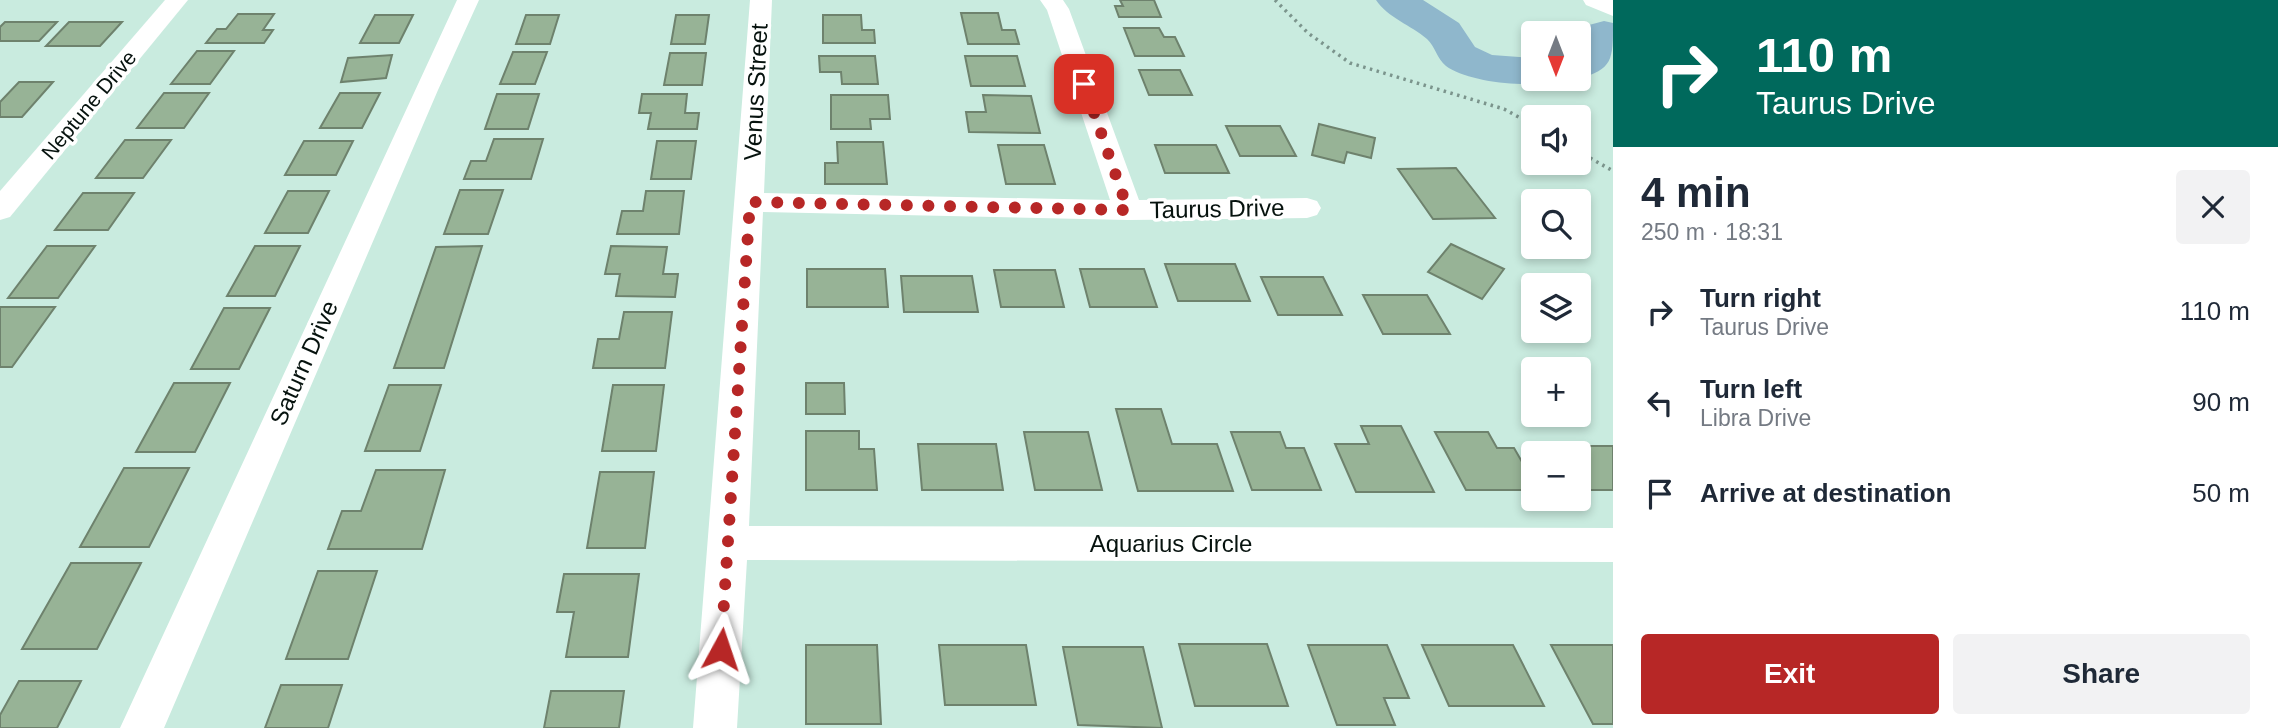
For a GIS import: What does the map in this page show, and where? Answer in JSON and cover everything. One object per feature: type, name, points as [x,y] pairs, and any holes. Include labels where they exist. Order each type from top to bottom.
[{"type":"street","name":"Neptune Drive","points":[[0,210],[177,0]]},
{"type":"street","name":"Saturn Drive","points":[[142,728],[425,90],[468,0]]},
{"type":"street","name":"Venus Street","points":[[715,728],[729,543],[761,0]]},
{"type":"street","points":[[1051,0],[1058,9],[1128,210]]},
{"type":"street","points":[[1594,0],[1613,9]]},
{"type":"street","name":"Taurus Drive","points":[[750,202],[1128,210],[1307,208]]},
{"type":"street","name":"Aquarius Circle","points":[[729,543],[1613,545]]},
{"type":"path","points":[[1275,0],[1308,33],[1350,63],[1504,109],[1521,118]]},
{"type":"path","points":[[1591,158],[1613,171]]},
{"type":"building","points":[[1120,0],[1154,0],[1161,17],[1119,17],[1115,6],[1123,6]]},
{"type":"building","points":[[961,13],[998,13],[1002,30],[1015,30],[1019,44],[968,44]]},
{"type":"building","points":[[238,14],[274,14],[263,30],[273,30],[264,43],[206,43],[217,29],[226,29]]},
{"type":"building","points":[[375,15],[413,15],[399,43],[360,43]]},
{"type":"building","points":[[526,15],[559,15],[550,44],[516,44]]},
{"type":"building","points":[[676,15],[709,15],[705,44],[671,44]]},
{"type":"building","points":[[823,15],[861,15],[862,30],[874,30],[875,43],[823,43]]},
{"type":"building","points":[[5,22],[57,22],[39,41],[0,41],[0,27]]},
{"type":"building","points":[[69,22],[122,22],[100,46],[46,46]]},
{"type":"building","points":[[1124,28],[1159,28],[1164,37],[1175,37],[1184,56],[1135,56]]},
{"type":"building","points":[[197,51],[234,51],[210,84],[171,84]]},
{"type":"building","points":[[513,52],[547,52],[535,84],[500,84]]},
{"type":"building","points":[[670,53],[706,53],[702,85],[664,85]]},
{"type":"building","points":[[392,55],[386,78],[341,82],[348,58]]},
{"type":"building","points":[[819,56],[875,56],[878,84],[842,84],[841,72],[820,72]]},
{"type":"building","points":[[965,56],[1017,56],[1025,86],[971,86]]},
{"type":"building","points":[[1139,70],[1180,70],[1192,95],[1149,95]]},
{"type":"building","points":[[19,82],[53,82],[22,117],[0,117],[0,102]]},
{"type":"building","points":[[164,93],[209,93],[184,128],[137,128]]},
{"type":"building","points":[[340,93],[380,93],[362,128],[320,128]]},
{"type":"building","points":[[497,94],[539,94],[528,129],[485,129]]},
{"type":"building","points":[[642,94],[687,94],[685,113],[699,113],[697,129],[648,129],[651,113],[639,113]]},
{"type":"building","points":[[831,95],[888,95],[890,119],[870,119],[871,129],[831,129]]},
{"type":"building","points":[[983,95],[1031,96],[1040,133],[969,132],[966,112],[986,112]]},
{"type":"building","points":[[1319,124],[1375,138],[1371,158],[1347,152],[1344,163],[1312,155]]},
{"type":"building","points":[[1226,126],[1280,126],[1296,156],[1240,156]]},
{"type":"building","points":[[494,139],[543,139],[531,179],[464,179],[471,161],[486,161]]},
{"type":"building","points":[[125,140],[171,140],[143,178],[96,178]]},
{"type":"building","points":[[304,141],[353,141],[336,175],[285,175]]},
{"type":"building","points":[[657,141],[696,141],[691,179],[651,179]]},
{"type":"building","points":[[837,142],[883,142],[887,184],[825,184],[825,163],[838,163]]},
{"type":"building","points":[[998,145],[1044,145],[1055,184],[1006,184]]},
{"type":"building","points":[[1155,145],[1216,145],[1229,173],[1165,173]]},
{"type":"building","points":[[1456,168],[1495,218],[1433,219],[1398,169]]},
{"type":"building","points":[[460,190],[503,190],[488,234],[444,234]]},
{"type":"building","points":[[288,191],[329,191],[308,233],[265,233]]},
{"type":"building","points":[[646,191],[684,191],[679,234],[617,234],[622,211],[643,211]]},
{"type":"building","points":[[83,193],[134,193],[108,230],[55,230]]},
{"type":"building","points":[[1451,244],[1504,269],[1482,299],[1428,272]]},
{"type":"building","points":[[47,246],[95,246],[58,298],[8,298]]},
{"type":"building","points":[[255,246],[300,246],[275,296],[227,296]]},
{"type":"building","points":[[482,246],[444,368],[394,368],[436,247]]},
{"type":"building","points":[[611,246],[667,247],[663,274],[678,274],[675,297],[616,296],[620,274],[605,274]]},
{"type":"building","points":[[1165,264],[1235,264],[1250,301],[1178,301]]},
{"type":"building","points":[[807,269],[885,269],[888,307],[807,307]]},
{"type":"building","points":[[1080,269],[1144,269],[1157,307],[1090,307]]},
{"type":"building","points":[[994,270],[1055,270],[1064,307],[1001,307]]},
{"type":"building","points":[[901,276],[972,276],[978,312],[904,312]]},
{"type":"building","points":[[1261,277],[1323,277],[1342,315],[1278,315]]},
{"type":"building","points":[[1363,295],[1427,295],[1450,334],[1383,334]]},
{"type":"building","points":[[0,307],[55,307],[12,367],[0,367]]},
{"type":"building","points":[[224,308],[270,308],[239,369],[191,369]]},
{"type":"building","points":[[624,312],[672,312],[665,368],[593,368],[598,339],[619,339]]},
{"type":"building","points":[[174,383],[230,383],[195,452],[136,452]]},
{"type":"building","points":[[806,383],[844,383],[845,414],[806,414]]},
{"type":"building","points":[[389,385],[441,385],[420,451],[365,451]]},
{"type":"building","points":[[613,385],[664,385],[656,451],[602,451]]},
{"type":"building","points":[[1116,409],[1161,409],[1172,444],[1217,444],[1233,491],[1138,491]]},
{"type":"building","points":[[1361,426],[1401,426],[1434,492],[1356,492],[1335,444],[1369,444]]},
{"type":"building","points":[[806,431],[859,431],[859,449],[874,449],[877,490],[806,490]]},
{"type":"building","points":[[1024,432],[1088,432],[1102,490],[1035,490]]},
{"type":"building","points":[[1231,432],[1280,432],[1286,448],[1304,448],[1321,490],[1252,490]]},
{"type":"building","points":[[1435,432],[1488,432],[1497,448],[1514,448],[1521,460],[1521,490],[1466,490]]},
{"type":"building","points":[[918,444],[996,444],[1003,490],[922,490]]},
{"type":"building","points":[[1591,446],[1613,446],[1613,490],[1591,490]]},
{"type":"building","points":[[124,468],[189,468],[149,547],[80,547]]},
{"type":"building","points":[[376,470],[445,470],[422,549],[328,549],[342,511],[361,511]]},
{"type":"building","points":[[600,472],[654,472],[645,548],[587,548]]},
{"type":"building","points":[[71,563],[141,563],[97,649],[22,649]]},
{"type":"building","points":[[318,571],[377,571],[348,659],[286,659]]},
{"type":"building","points":[[564,574],[639,574],[628,657],[566,657],[574,612],[557,612]]},
{"type":"building","points":[[1179,644],[1267,644],[1288,706],[1195,706]]},
{"type":"building","points":[[806,645],[877,645],[881,724],[806,724]]},
{"type":"building","points":[[939,645],[1026,645],[1036,705],[945,705]]},
{"type":"building","points":[[1308,645],[1387,645],[1409,698],[1384,698],[1395,725],[1337,725]]},
{"type":"building","points":[[1422,645],[1513,645],[1544,706],[1449,706]]},
{"type":"building","points":[[1551,645],[1613,645],[1613,724],[1593,724]]},
{"type":"building","points":[[1063,647],[1143,647],[1162,728],[1078,725]]},
{"type":"building","points":[[19,681],[81,681],[57,728],[0,728],[0,715]]},
{"type":"building","points":[[281,685],[342,685],[328,728],[265,728]]},
{"type":"building","points":[[551,691],[624,691],[619,728],[544,728]]},
{"type":"waterway","points":[[1396,0],[1444,32],[1460,56],[1484,67],[1521,70]]},
{"type":"waterway","points":[[1591,52],[1592,43],[1604,34],[1613,36]]},
{"type":"route","points":[[721,649],[750,202],[1128,210],[1084,84]]}]
